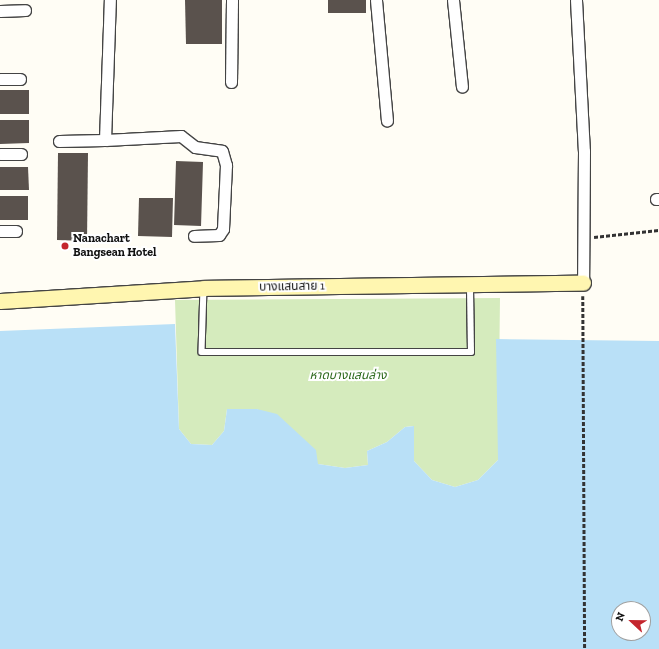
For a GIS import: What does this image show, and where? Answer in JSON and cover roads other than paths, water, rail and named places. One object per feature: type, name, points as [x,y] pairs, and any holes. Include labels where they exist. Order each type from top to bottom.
[{"type":"street","points":[[104,140],[110,0]]},
{"type":"street","points":[[231,82],[232,0]]},
{"type":"street","points":[[376,0],[387,120]]},
{"type":"street","points":[[453,0],[462,87]]},
{"type":"street","points":[[576,0],[584,151],[583,283]]},
{"type":"street","points":[[0,11],[25,10]]},
{"type":"street","points":[[0,79],[20,79]]},
{"type":"street","points":[[59,141],[181,136],[195,147],[222,151],[226,165],[223,229],[219,235],[194,236]]},
{"type":"street","points":[[0,154],[21,154]]},
{"type":"street","points":[[0,231],[16,231]]},
{"type":"street","name":"บางแสนสาย 1","points":[[0,301],[204,288],[470,287],[583,283]]},
{"type":"lane","points":[[204,288],[202,352],[471,352],[470,287]]},
{"type":"water","points":[[175,324],[179,429],[191,444],[212,445],[224,431],[227,409],[257,409],[277,414],[316,450],[318,464],[345,468],[368,465],[367,451],[387,442],[405,427],[414,426],[414,461],[432,480],[455,487],[478,480],[498,460],[496,339],[659,341],[659,649],[0,649],[0,331]]},
{"type":"place","name":"Nanachart Bangsean Hotel","points":[[65,246]]},
{"type":"park label","name":"หาดบางแสนล่าง","points":[[348,376]]}]
